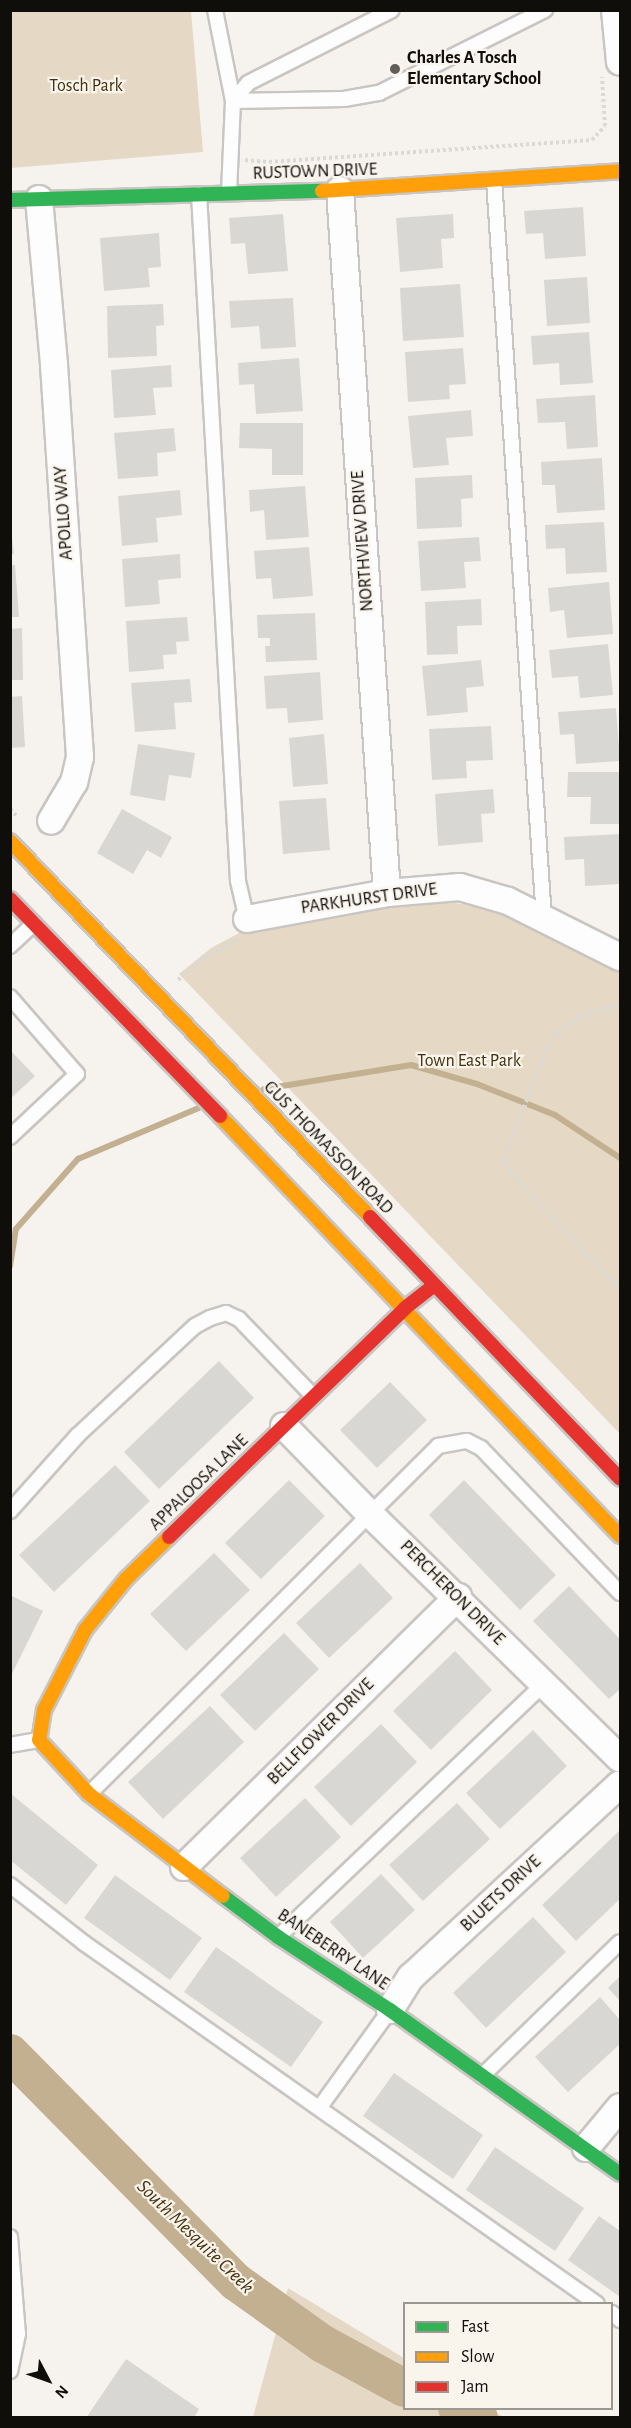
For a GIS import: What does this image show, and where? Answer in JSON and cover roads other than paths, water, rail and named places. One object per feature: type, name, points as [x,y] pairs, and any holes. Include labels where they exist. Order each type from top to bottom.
[{"type":"street","points":[[611,65],[615,10]]},
{"type":"street","name":"RUSTOWN DRIVE","points":[[10,200],[340,190],[621,171]]},
{"type":"street","name":"NORTHVIEW DRIVE","points":[[340,190],[387,893]]},
{"type":"street","name":"APOLLO WAY","points":[[39,199],[55,377],[80,757],[74,782],[51,821]]},
{"type":"street","name":"GUS THOMASSON ROAD","points":[[10,841],[314,1157],[433,1286],[621,1479]]},
{"type":"street","name":"PARKHURST DRIVE","points":[[245,928],[387,893],[460,887],[508,901],[621,957]]},
{"type":"street","points":[[10,899],[267,1164],[621,1536]]},
{"type":"street","name":"APPALOOSA LANE","points":[[39,1740],[44,1710],[85,1630],[126,1579],[405,1308],[433,1286]]},
{"type":"street","name":"PERCHERON DRIVE","points":[[284,1426],[369,1513],[458,1597],[543,1685],[620,1757]]},
{"type":"street","name":"BELLFLOWER DRIVE","points":[[184,1867],[458,1597]]},
{"type":"street","name":"BANEBERRY LANE","points":[[39,1740],[89,1794],[184,1867],[278,1937],[390,2010],[481,2077],[621,2174]]},
{"type":"street","name":"BLUETS DRIVE","points":[[390,2010],[411,1977],[621,1784]]},
{"type":"street","points":[[586,2148],[621,2107]]},
{"type":"lane","points":[[215,10],[233,101],[229,193]]},
{"type":"lane","points":[[233,101],[249,83],[392,10]]},
{"type":"lane","points":[[233,101],[344,99],[379,93],[546,10]]},
{"type":"lane","points":[[494,180],[544,919]]},
{"type":"lane","points":[[200,194],[238,881],[245,928]]},
{"type":"lane","points":[[10,946],[34,924]]},
{"type":"lane","points":[[10,997],[77,1074],[10,1137]]},
{"type":"lane","points":[[10,1511],[77,1436],[195,1326],[210,1318],[226,1313],[239,1318],[314,1397]]},
{"type":"lane","points":[[89,1794],[438,1446],[467,1441],[481,1448],[621,1593]]},
{"type":"lane","points":[[278,1937],[543,1685]]},
{"type":"lane","points":[[10,1745],[39,1740]]},
{"type":"lane","points":[[10,1885],[84,1943],[594,2302]]},
{"type":"lane","points":[[481,2077],[621,1942]]},
{"type":"lane","points":[[320,2107],[390,2010]]},
{"type":"lane","points":[[10,2237],[18,2334],[10,2371]]},
{"type":"waterway","points":[[264,1089],[411,1065],[477,1084],[555,1115],[620,1158]]},
{"type":"waterway","points":[[10,1266],[16,1229],[78,1159],[199,1108]]},
{"type":"waterway","name":"South Mesquite Creek","points":[[10,2053],[236,2282],[323,2344],[403,2387]]},
{"type":"waterway","name":"South Mesquite Creek","points":[[461,2410],[479,2418]]},
{"type":"place","name":"Charles A Tosch Elementary School","points":[[395,69]]},
{"type":"park label","name":"Tosch Park","points":[[86,86]]},
{"type":"park label","name":"Town East Park","points":[[469,1061]]}]
